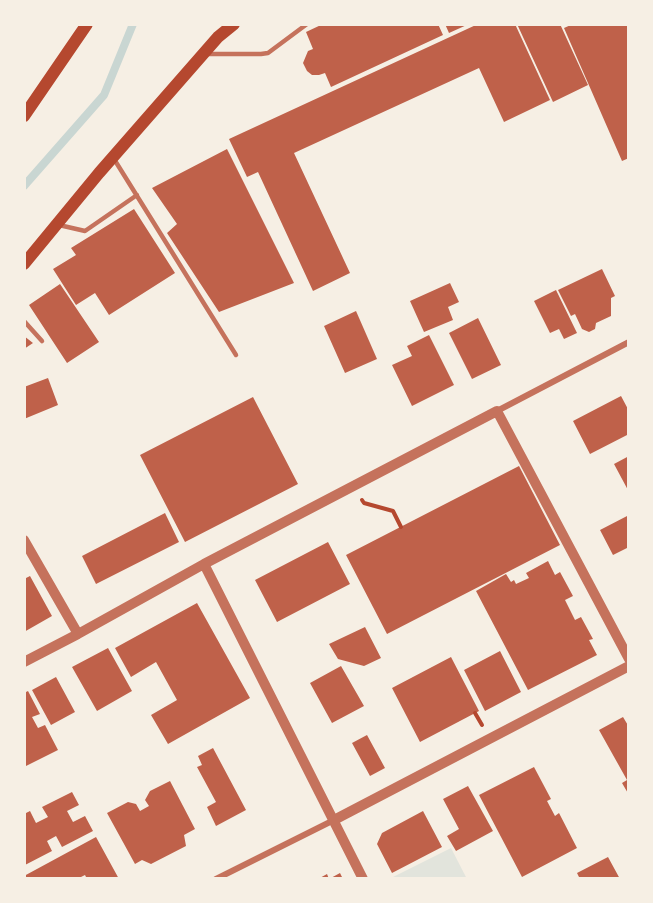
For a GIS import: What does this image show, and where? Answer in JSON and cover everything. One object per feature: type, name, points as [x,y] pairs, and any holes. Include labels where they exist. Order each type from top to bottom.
[{"type":"main road","points":[[24,116],[87,24]]},
{"type":"main road","points":[[24,264],[113,156],[202,54],[234,24]]},
{"type":"street","points":[[24,662],[204,564],[629,342]]},
{"type":"street","points":[[497,411],[629,659]]},
{"type":"street","points":[[24,540],[78,634]]},
{"type":"street","points":[[204,564],[363,879]]},
{"type":"street","points":[[216,879],[629,666]]},
{"type":"lane","points":[[202,54],[268,53],[307,24]]},
{"type":"lane","points":[[113,156],[236,355]]},
{"type":"lane","points":[[56,225],[85,231],[137,195]]},
{"type":"lane","points":[[24,321],[42,341]]},
{"type":"path","points":[[354,486],[364,503],[393,511],[401,527]]},
{"type":"shaded area","points":[[451,848],[467,879],[389,879]]},
{"type":"building","points":[[323,24],[438,24],[443,35],[331,87],[325,73],[312,75],[303,63],[308,51],[313,49],[306,32]]},
{"type":"building","points":[[445,24],[469,24],[449,33]]},
{"type":"building","points":[[478,24],[515,24],[550,100],[504,122],[479,68],[294,153],[350,273],[313,291],[258,172],[247,177],[229,139]]},
{"type":"building","points":[[517,24],[560,24],[588,85],[553,102]]},
{"type":"building","points":[[573,24],[629,24],[629,158],[622,161],[564,28]]},
{"type":"building","points":[[227,149],[294,283],[219,312],[167,233],[177,224],[152,188]]},
{"type":"building","points":[[134,209],[175,273],[109,315],[95,293],[76,305],[53,269],[76,255],[71,248]]},
{"type":"building","points":[[602,269],[615,296],[611,298],[611,316],[596,323],[595,329],[589,332],[582,329],[575,314],[571,316],[558,290]]},
{"type":"building","points":[[450,283],[459,302],[448,307],[453,320],[424,332],[410,301]]},
{"type":"building","points":[[60,284],[99,342],[67,363],[29,305]]},
{"type":"building","points":[[556,290],[577,333],[564,339],[559,329],[550,333],[534,301]]},
{"type":"building","points":[[356,311],[377,359],[345,373],[324,326]]},
{"type":"building","points":[[478,318],[501,365],[472,379],[449,333]]},
{"type":"building","points":[[429,335],[454,385],[412,406],[392,365],[412,356],[407,346]]},
{"type":"building","points":[[24,336],[33,343],[24,349]]},
{"type":"building","points":[[48,378],[58,405],[24,419],[24,387]]},
{"type":"building","points":[[621,396],[629,411],[629,434],[590,454],[573,421]]},
{"type":"building","points":[[253,397],[298,484],[185,542],[140,455]]},
{"type":"building","points":[[629,456],[629,492],[614,464]]},
{"type":"building","points":[[519,466],[560,545],[387,634],[346,555]]},
{"type":"building","points":[[165,513],[179,542],[96,584],[82,556]]},
{"type":"building","points":[[629,515],[629,547],[613,555],[600,530]]},
{"type":"building","points":[[328,542],[350,584],[277,622],[255,580]]},
{"type":"building","points":[[548,561],[555,575],[560,572],[573,596],[565,600],[575,620],[581,617],[593,639],[589,640],[597,655],[528,690],[476,591],[506,574],[511,582],[514,580],[516,584],[529,578],[526,573]]},
{"type":"building","points":[[30,576],[52,616],[24,632],[24,579]]},
{"type":"building","points":[[197,603],[250,698],[168,744],[151,715],[177,700],[156,662],[131,677],[115,648]]},
{"type":"building","points":[[365,627],[381,658],[364,666],[338,659],[329,644]]},
{"type":"building","points":[[108,648],[132,691],[97,711],[72,667]]},
{"type":"building","points":[[500,651],[521,692],[485,711],[464,670]]},
{"type":"building","points":[[451,657],[479,711],[420,742],[392,688]]},
{"type":"building","points":[[341,666],[364,706],[332,723],[310,683]]},
{"type":"building","points":[[56,677],[75,712],[51,725],[32,690]]},
{"type":"building","points":[[28,691],[40,714],[32,717],[38,728],[45,725],[58,750],[26,766],[24,763],[24,693]]},
{"type":"building","points":[[623,717],[629,727],[629,795],[622,783],[627,780],[599,730]]},
{"type":"building","points":[[367,735],[385,768],[370,776],[352,743]]},
{"type":"building","points":[[213,748],[246,810],[216,826],[207,807],[216,802],[197,767],[202,765],[198,756]]},
{"type":"building","points":[[534,767],[551,799],[547,801],[555,816],[559,813],[577,848],[522,877],[479,795]]},
{"type":"building","points":[[170,781],[195,829],[184,835],[186,846],[151,864],[142,860],[135,864],[107,813],[128,802],[136,804],[140,811],[149,806],[145,800],[150,791]]},
{"type":"building","points":[[468,786],[493,831],[456,851],[447,836],[459,829],[443,799]]},
{"type":"building","points":[[72,792],[79,805],[67,811],[73,822],[85,816],[93,831],[62,847],[56,836],[47,841],[52,851],[25,865],[24,814],[30,811],[36,823],[48,817],[42,807]]},
{"type":"building","points":[[423,811],[442,847],[392,873],[377,844],[382,833]]},
{"type":"building","points":[[96,837],[119,879],[87,879],[85,875],[77,879],[26,879],[24,876]]},
{"type":"building","points":[[608,857],[620,879],[580,879],[577,873]]},
{"type":"building","points":[[340,873],[343,879],[329,879]]},
{"type":"building","points":[[327,874],[329,879],[318,879]]},
{"type":"waterway","points":[[24,186],[104,95],[133,24]]}]
